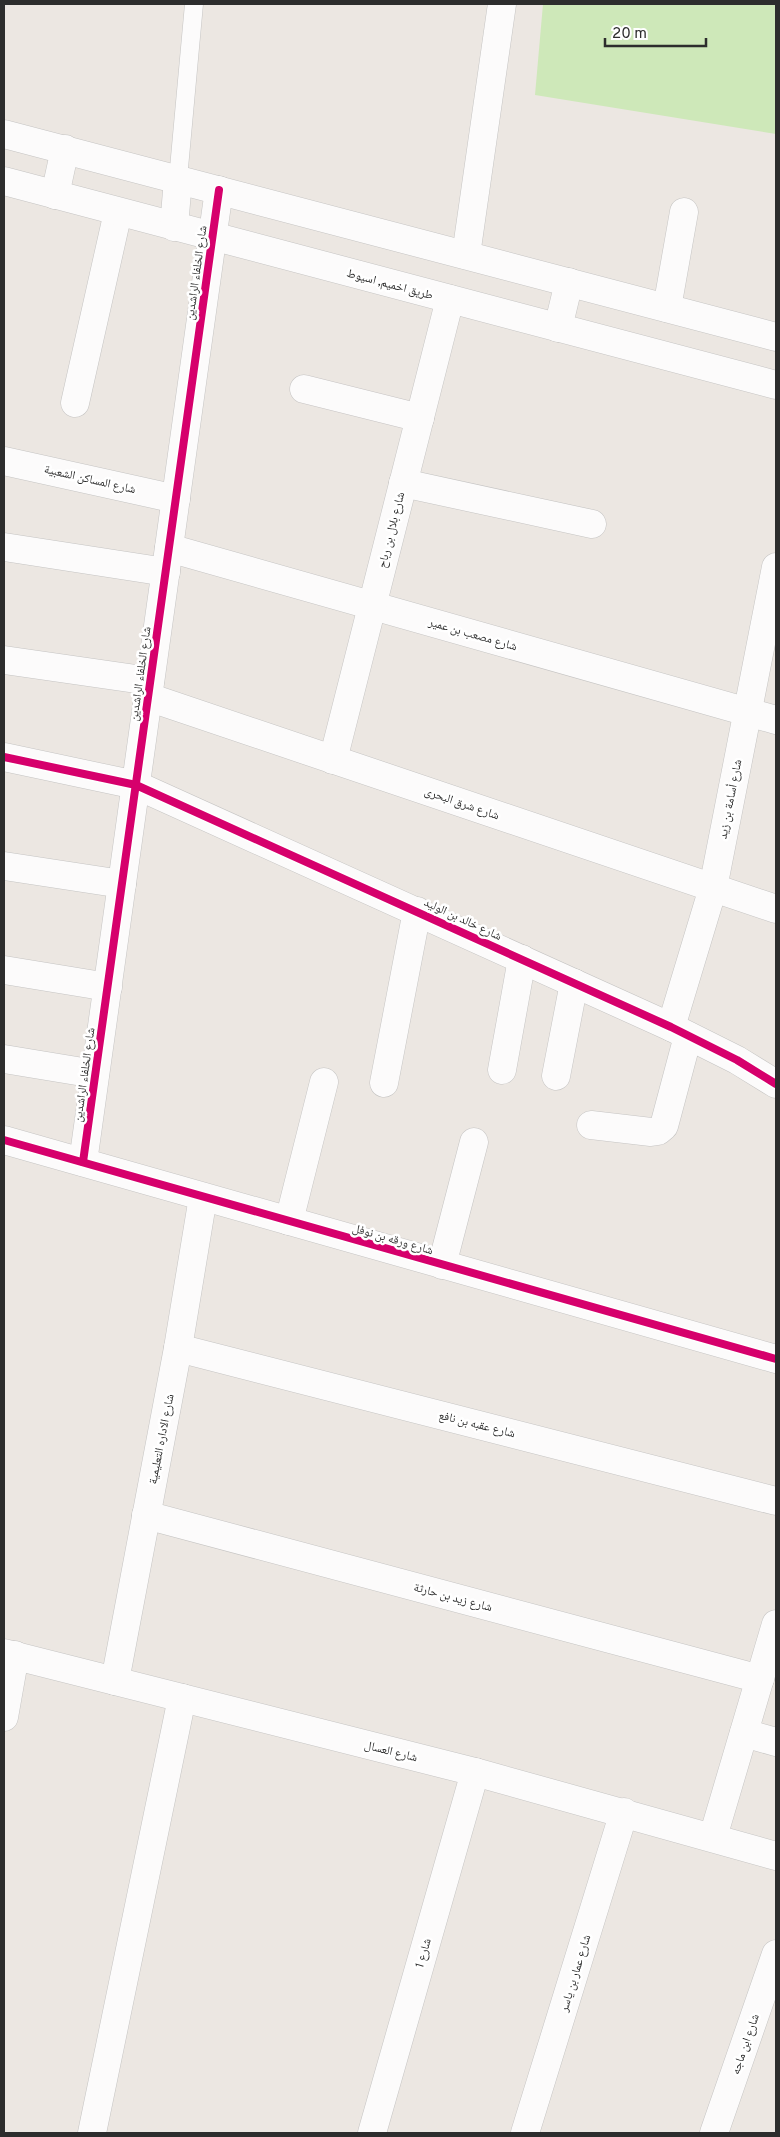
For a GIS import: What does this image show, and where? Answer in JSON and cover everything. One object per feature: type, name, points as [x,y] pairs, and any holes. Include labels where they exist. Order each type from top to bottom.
[{"type":"street","points":[[466,255],[502,4]]},
{"type":"street","points":[[4,134],[776,337]]},
{"type":"street","points":[[55,195],[65,150]]},
{"type":"street","points":[[174,227],[178,179]]},
{"type":"street","name":"طريق اخميم, اسيوط","points":[[4,182],[776,385]]},
{"type":"street","name":"شارع الخلفاء الراشدين","points":[[83,1162],[219,190]]},
{"type":"street","points":[[75,403],[118,212]]},
{"type":"street","points":[[667,308],[684,212]]},
{"type":"street","points":[[558,328],[569,282]]},
{"type":"street","name":"شارع بلال بن رباح","points":[[332,760],[450,299]]},
{"type":"street","points":[[304,389],[420,418]]},
{"type":"street","name":"شارع المساكن الشعبية","points":[[4,461],[176,499]]},
{"type":"street","points":[[403,483],[592,524]]},
{"type":"street","name":"شارع مصعب بن عمير","points":[[4,547],[168,560],[372,606],[776,720]]},
{"type":"street","name":"شارع أسامة بن زيد","points":[[592,1125],[651,1132],[658,1131],[664,1126],[679,1032],[713,888],[776,568]]},
{"type":"street","name":"شارع شرق البحرى","points":[[4,660],[149,689],[332,760],[776,909]]},
{"type":"street","name":"شارع خالد بن الوليد","points":[[4,757],[136,785],[417,910],[679,1032],[737,1060],[776,1084]]},
{"type":"street","points":[[4,866],[122,884]]},
{"type":"street","points":[[384,1083],[417,910]]},
{"type":"street","points":[[502,1070],[522,959]]},
{"type":"street","points":[[4,970],[108,987]]},
{"type":"street","points":[[556,1076],[574,983]]},
{"type":"street","points":[[4,1058],[95,1074]]},
{"type":"street","points":[[289,1222],[324,1082]]},
{"type":"street","name":"شارع ورقه بن نوفل","points":[[4,1140],[776,1359]]},
{"type":"street","points":[[442,1265],[474,1142]]},
{"type":"street","name":"شارع الاداره التعليمية","points":[[115,1681],[178,1348],[204,1197]]},
{"type":"street","name":"شارع عقبه بن نافع","points":[[178,1348],[776,1501]]},
{"type":"street","name":"شارع زيد بن حارثة","points":[[146,1515],[760,1679]]},
{"type":"street","points":[[713,1837],[776,1624]]},
{"type":"street","points":[[4,1717],[9,1654]]},
{"type":"street","name":"شارع العسال","points":[[9,1654],[474,1772],[624,1812],[776,1856]]},
{"type":"street","points":[[92,2133],[182,1698]]},
{"type":"street","points":[[744,1733],[776,1742]]},
{"type":"street","name":"شارع 1","points":[[372,2133],[474,1772]]},
{"type":"street","name":"شارع عمار بن ياسر","points":[[525,2133],[624,1812]]},
{"type":"street","name":"شارع ابن ماجه","points":[[714,2133],[776,1954]]},
{"type":"lane","points":[[178,179],[194,4]]},
{"type":"green space","points":[[543,4],[776,4],[776,134],[535,95]]},
{"type":"cycle path","points":[[83,1162],[219,190]]},
{"type":"cycle path","points":[[4,757],[136,785],[671,1027],[737,1060],[776,1084]]},
{"type":"cycle path","points":[[4,1140],[776,1359]]}]
